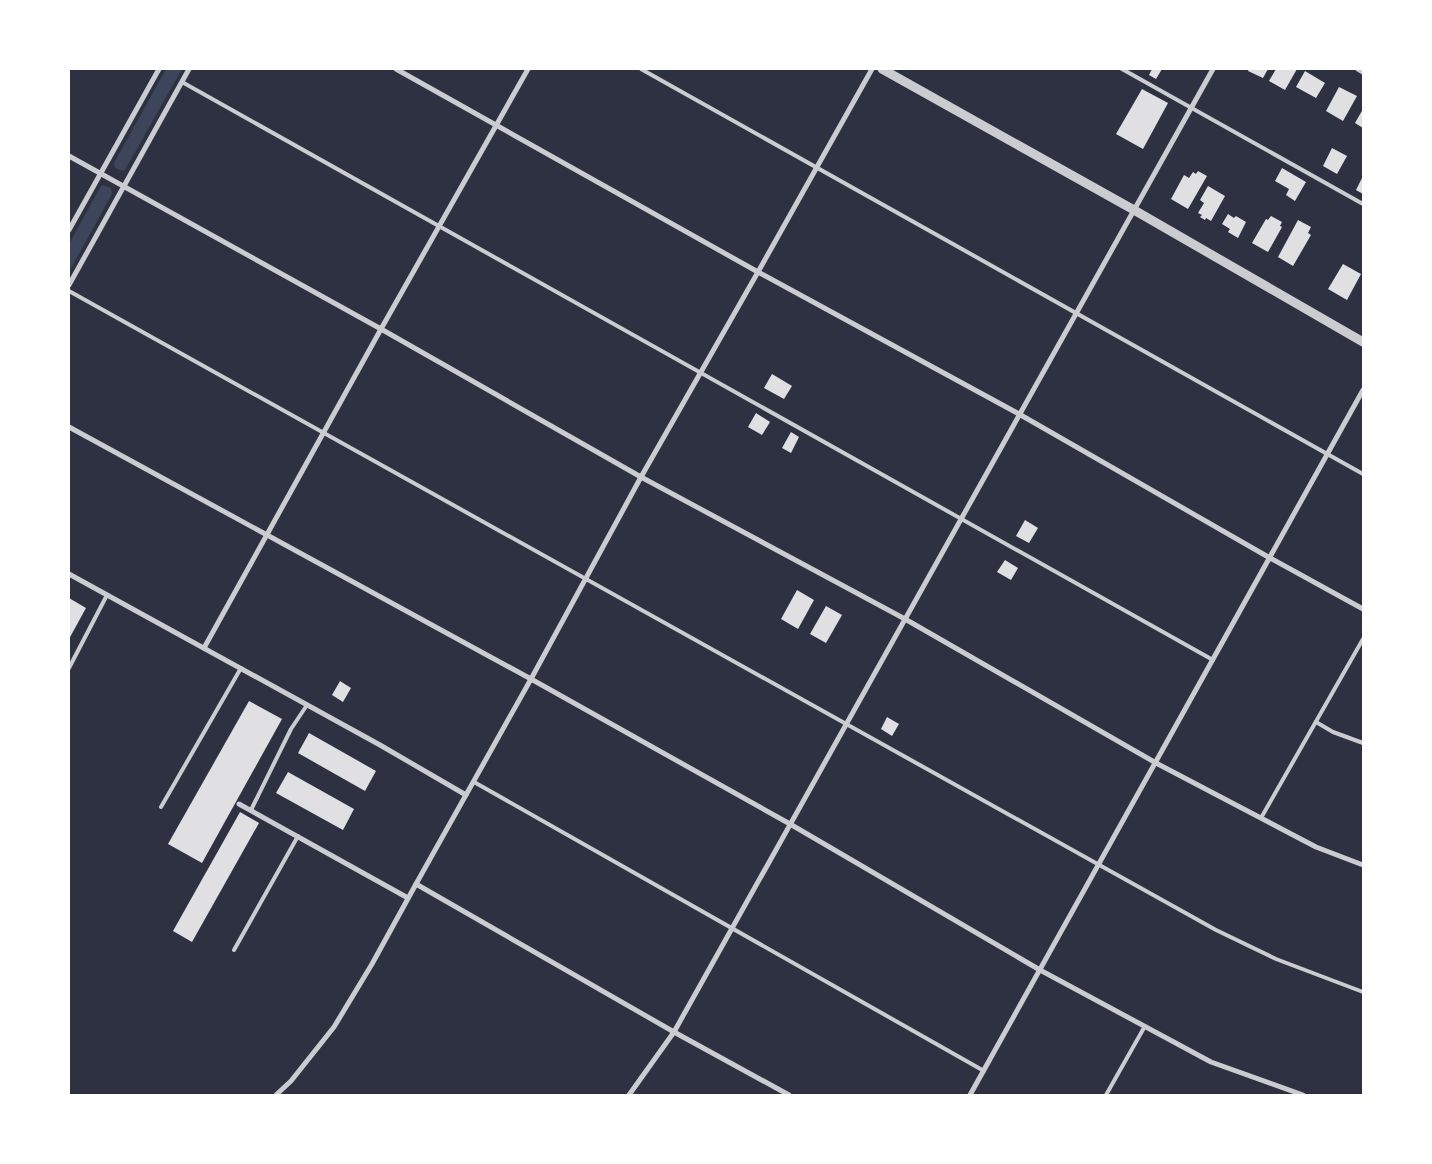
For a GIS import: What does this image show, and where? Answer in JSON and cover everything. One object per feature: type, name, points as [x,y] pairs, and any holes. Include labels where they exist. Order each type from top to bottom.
[{"type":"street","points":[[69,230],[159,69]]},
{"type":"street","points":[[69,285],[189,69]]},
{"type":"street","points":[[396,69],[758,272],[1019,414],[1363,609]]},
{"type":"street","points":[[204,648],[528,69]]},
{"type":"street","points":[[276,1095],[290,1081],[334,1027],[372,964],[641,477],[872,69]]},
{"type":"street","points":[[882,69],[1134,210],[1363,342]]},
{"type":"street","points":[[630,1095],[674,1032],[1212,69]]},
{"type":"street","points":[[1358,69],[1363,72]]},
{"type":"street","points":[[69,156],[381,329],[641,477],[905,619],[1156,763],[1316,847],[1363,865]]},
{"type":"street","points":[[970,1095],[1363,390]]},
{"type":"street","points":[[69,427],[531,679],[790,824],[1040,970],[1211,1062],[1304,1095]]},
{"type":"street","points":[[69,574],[241,668],[466,795]]},
{"type":"street","points":[[239,804],[408,898]]},
{"type":"street","points":[[416,884],[674,1032],[789,1095]]},
{"type":"lane","points":[[641,69],[1363,474]]},
{"type":"lane","points":[[1122,69],[1363,204]]},
{"type":"lane","points":[[182,82],[1213,660]]},
{"type":"lane","points":[[69,291],[1216,930],[1276,959],[1363,992]]},
{"type":"lane","points":[[69,668],[108,595]]},
{"type":"lane","points":[[1261,818],[1363,639]]},
{"type":"lane","points":[[161,807],[241,668]]},
{"type":"lane","points":[[251,810],[291,729],[307,705]]},
{"type":"lane","points":[[1316,722],[1333,732],[1363,743]]},
{"type":"lane","points":[[474,782],[984,1071]]},
{"type":"lane","points":[[234,950],[298,836]]},
{"type":"lane","points":[[1106,1095],[1145,1026]]},
{"type":"shaded area","points":[[166,69],[182,69],[125,170],[115,168],[114,163]]},
{"type":"shaded area","points":[[103,185],[111,188],[112,194],[69,272],[69,244]]},
{"type":"building","points":[[1152,69],[1162,69],[1156,79],[1149,75]]},
{"type":"building","points":[[1249,69],[1268,69],[1263,78],[1248,71]]},
{"type":"building","points":[[1276,69],[1297,69],[1285,90],[1269,81]]},
{"type":"building","points":[[1305,71],[1325,83],[1316,98],[1296,87]]},
{"type":"building","points":[[1339,87],[1357,96],[1343,121],[1326,111]]},
{"type":"building","points":[[1142,89],[1168,103],[1143,149],[1116,134]]},
{"type":"building","points":[[1363,109],[1363,128],[1355,123]]},
{"type":"building","points":[[1332,148],[1347,156],[1337,174],[1323,166]]},
{"type":"building","points":[[1282,168],[1306,182],[1295,201],[1286,195],[1289,189],[1275,181]]},
{"type":"building","points":[[1198,171],[1207,176],[1188,209],[1171,199],[1184,175],[1189,178],[1193,172],[1196,174]]},
{"type":"building","points":[[1363,179],[1363,194],[1356,190]]},
{"type":"building","points":[[1208,186],[1225,196],[1211,221],[1200,217],[1202,215],[1198,213],[1204,203],[1200,200]]},
{"type":"building","points":[[1228,214],[1246,222],[1238,238],[1228,232],[1230,229],[1222,224]]},
{"type":"building","points":[[1271,216],[1282,222],[1280,226],[1282,227],[1268,252],[1252,243],[1266,219],[1268,220]]},
{"type":"building","points":[[1298,220],[1311,227],[1308,233],[1311,235],[1293,266],[1278,257]]},
{"type":"building","points":[[1343,264],[1361,274],[1347,300],[1328,289]]},
{"type":"building","points":[[772,374],[792,386],[784,399],[764,388]]},
{"type":"building","points":[[756,413],[770,422],[762,435],[748,427]]},
{"type":"building","points":[[791,432],[799,437],[791,453],[782,448]]},
{"type":"building","points":[[1025,520],[1038,528],[1029,543],[1016,536]]},
{"type":"building","points":[[1005,560],[1018,568],[1011,580],[997,572]]},
{"type":"building","points":[[797,590],[814,600],[798,629],[781,619]]},
{"type":"building","points":[[69,598],[86,608],[69,639]]},
{"type":"building","points":[[826,606],[842,615],[826,643],[810,634]]},
{"type":"building","points":[[340,681],[351,688],[343,702],[332,695]]},
{"type":"building","points":[[249,701],[282,719],[202,863],[168,844]]},
{"type":"building","points":[[887,717],[899,724],[892,736],[881,729]]},
{"type":"building","points":[[309,733],[376,771],[365,791],[298,753]]},
{"type":"building","points":[[288,772],[354,809],[343,830],[276,793]]},
{"type":"building","points":[[240,812],[259,823],[192,942],[173,931]]}]
